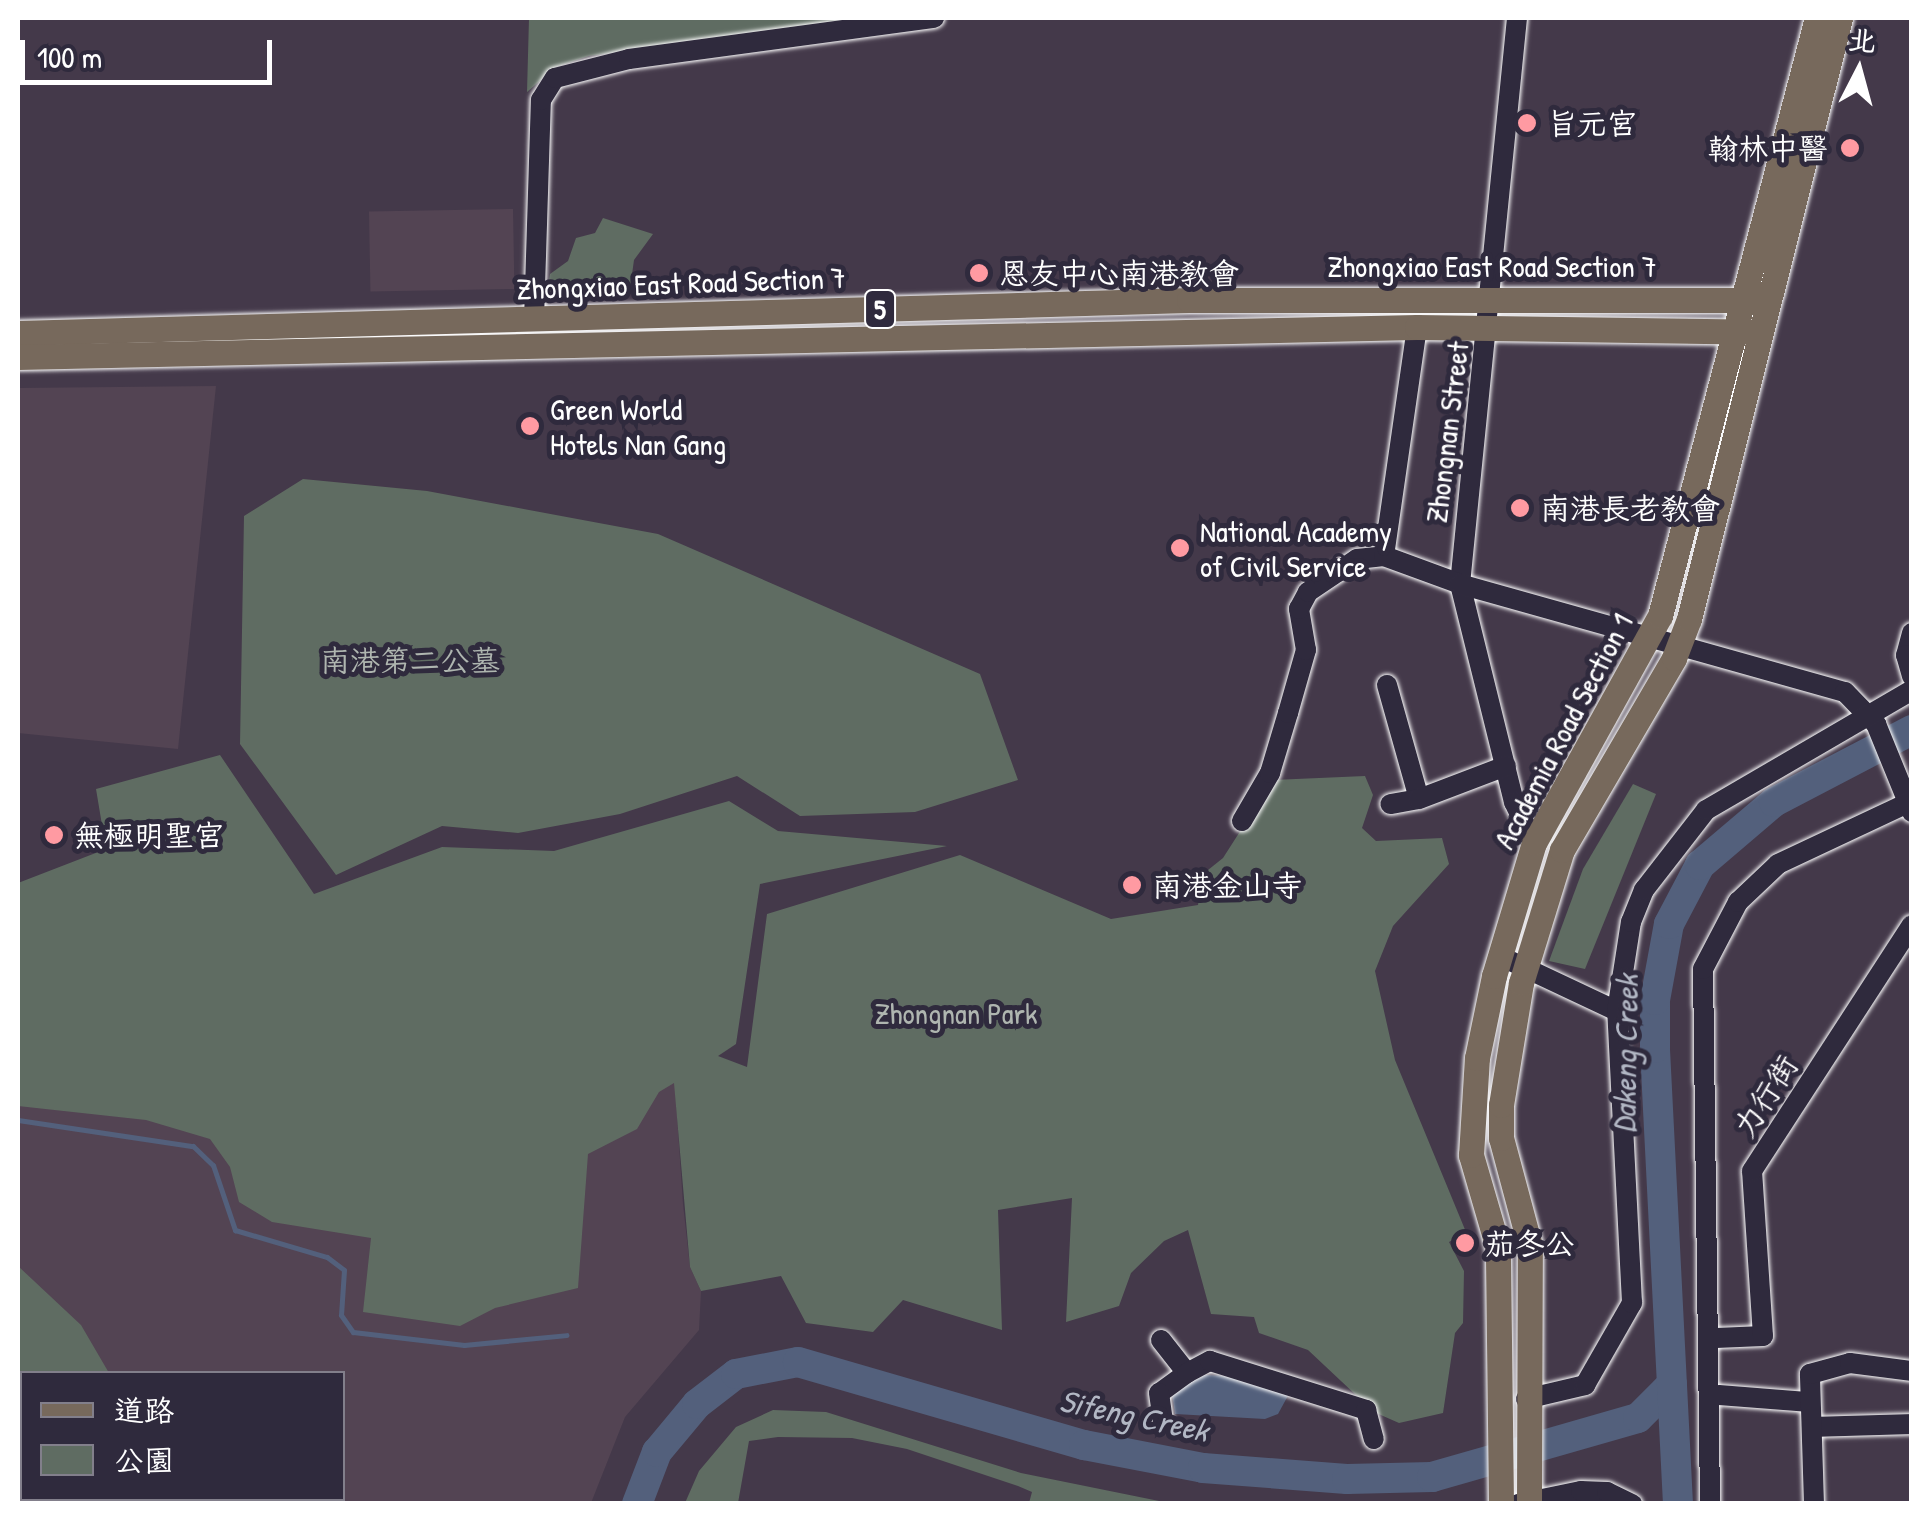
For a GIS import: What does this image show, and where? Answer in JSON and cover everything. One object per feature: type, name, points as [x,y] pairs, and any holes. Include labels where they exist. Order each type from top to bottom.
[{"type":"main road","name":"Academia Road Section 1","points":[[1526,1496],[1530,1246],[1501,1138],[1501,1105],[1526,963],[1562,850],[1680,642],[1817,18]]},
{"type":"main road","name":"Academia Road Section 1","points":[[1755,298],[1840,18]]},
{"type":"main road","name":"Zhongxiao East Road Section 7","points":[[18,333],[1189,300],[1755,298]]},
{"type":"main road","name":"Zhongxiao East Road Section 7","points":[[18,357],[1416,328],[1747,331]]},
{"type":"main road","name":"Academia Road Section 1","points":[[1500,1493],[1498,1248],[1471,1155],[1477,1058],[1500,956],[1534,843],[1652,635],[1747,331]]},
{"type":"street","points":[[534,320],[541,100],[555,78],[628,59],[934,18]]},
{"type":"street","name":"Zhongnan Street","points":[[1517,18],[1490,327],[1460,584],[1523,829],[1534,843]]},
{"type":"street","points":[[1384,556],[1416,328]]},
{"type":"street","points":[[1242,821],[1270,773],[1306,650],[1299,609],[1308,592],[1357,558],[1384,556],[1460,584],[1680,642],[1845,692],[1873,718],[1911,805],[1778,864],[1738,902],[1702,969],[1710,1504]]},
{"type":"street","points":[[1912,633],[1906,656],[1912,676]]},
{"type":"street","points":[[1387,685],[1419,799]]},
{"type":"street","points":[[1526,1409],[1585,1386],[1632,1303],[1617,1011],[1631,922],[1678,840],[1738,788],[1873,718],[1912,690]]},
{"type":"street","points":[[1390,804],[1419,799],[1506,766]]},
{"type":"street","name":"力行街","points":[[1716,1338],[1763,1336],[1752,1171],[1912,925]]},
{"type":"street","points":[[1500,956],[1526,963],[1617,1011]]},
{"type":"street","points":[[1162,1340],[1187,1372]]},
{"type":"street","points":[[1163,1420],[1159,1393],[1210,1361],[1366,1410],[1374,1439]]},
{"type":"street","points":[[1814,1504],[1810,1374],[1850,1362],[1912,1371]]},
{"type":"street","points":[[1718,1395],[1808,1402]]},
{"type":"street","points":[[1812,1427],[1912,1424]]},
{"type":"street","points":[[1526,1496],[1594,1492],[1632,1504]]},
{"type":"shaded area","points":[[513,209],[514,289],[370,292],[369,212]]},
{"type":"shaded area","points":[[216,386],[178,749],[18,733],[18,388]]},
{"type":"shaded area","points":[[18,997],[672,1041],[690,1267],[701,1291],[699,1330],[625,1417],[591,1503],[18,1503]]},
{"type":"green space","points":[[529,18],[897,18],[589,56],[556,67],[527,92]]},
{"type":"green space","points":[[603,218],[653,234],[634,260],[629,296],[547,295],[550,274],[568,261],[576,238],[595,233]]},
{"type":"green space","name":"南港第二公墓","points":[[303,479],[427,491],[658,534],[980,674],[1018,780],[915,812],[800,816],[737,776],[620,814],[518,833],[442,826],[336,875],[240,744],[244,516]]},
{"type":"green space","name":"Zhongnan Park","points":[[220,755],[314,894],[442,847],[554,851],[729,801],[778,831],[947,846],[760,884],[736,1044],[718,1056],[747,1067],[767,914],[960,855],[1111,919],[1198,905],[1203,874],[1223,858],[1273,780],[1365,776],[1373,795],[1362,828],[1376,841],[1442,838],[1449,864],[1393,926],[1375,971],[1395,1060],[1466,1232],[1449,1242],[1464,1271],[1463,1323],[1455,1333],[1443,1413],[1399,1423],[1374,1412],[1308,1350],[1259,1333],[1254,1317],[1211,1314],[1188,1230],[1164,1241],[1131,1273],[1119,1306],[1066,1322],[1072,1198],[998,1210],[1002,1330],[903,1300],[873,1332],[806,1323],[781,1276],[701,1291],[690,1267],[674,1083],[659,1092],[637,1129],[588,1154],[578,1288],[495,1308],[460,1326],[363,1312],[371,1238],[272,1222],[239,1202],[230,1167],[210,1139],[146,1120],[18,1106],[18,883],[106,849],[96,789]]},
{"type":"green space","points":[[1633,784],[1656,794],[1585,969],[1549,961],[1583,869]]},
{"type":"green space","points":[[18,1266],[81,1325],[108,1371],[20,1371],[18,1466]]},
{"type":"green space","points":[[773,1410],[826,1412],[1021,1473],[1169,1503],[1029,1503],[1032,1492],[907,1449],[852,1438],[778,1437],[749,1441],[738,1503],[685,1503],[699,1471],[736,1427]]},
{"type":"water","points":[[1204,1375],[1230,1376],[1290,1392],[1278,1414],[1265,1419],[1175,1414],[1172,1393]]},
{"type":"waterway","name":"Dakeng Creek","points":[[1678,1504],[1655,1048],[1655,1000],[1669,924],[1700,865],[1774,802],[1912,730]]},
{"type":"waterway","points":[[18,1120],[193,1146],[213,1165],[235,1230],[327,1257],[344,1270],[341,1315],[353,1332],[464,1345],[567,1335]]},
{"type":"waterway","name":"Sifeng Creek","points":[[637,1504],[657,1452],[697,1404],[736,1374],[798,1362],[1084,1445],[1203,1468],[1347,1479],[1432,1477],[1638,1418],[1672,1384]]},
{"type":"place","name":"旨元宮","points":[[1527,123]]},
{"type":"place","name":"翰林中醫","points":[[1850,148]]},
{"type":"place","name":"恩友中心南港教會","points":[[979,273]]},
{"type":"place","name":"Green World Hotels Nan Gang","points":[[530,426]]},
{"type":"place","name":"南港長老教會","points":[[1520,508]]},
{"type":"place","name":"National Academy of Civil Service","points":[[1180,548]]},
{"type":"place","name":"無極明聖宮","points":[[54,835]]},
{"type":"place","name":"南港金山寺","points":[[1132,885]]},
{"type":"place","name":"茄冬公","points":[[1465,1243]]}]
